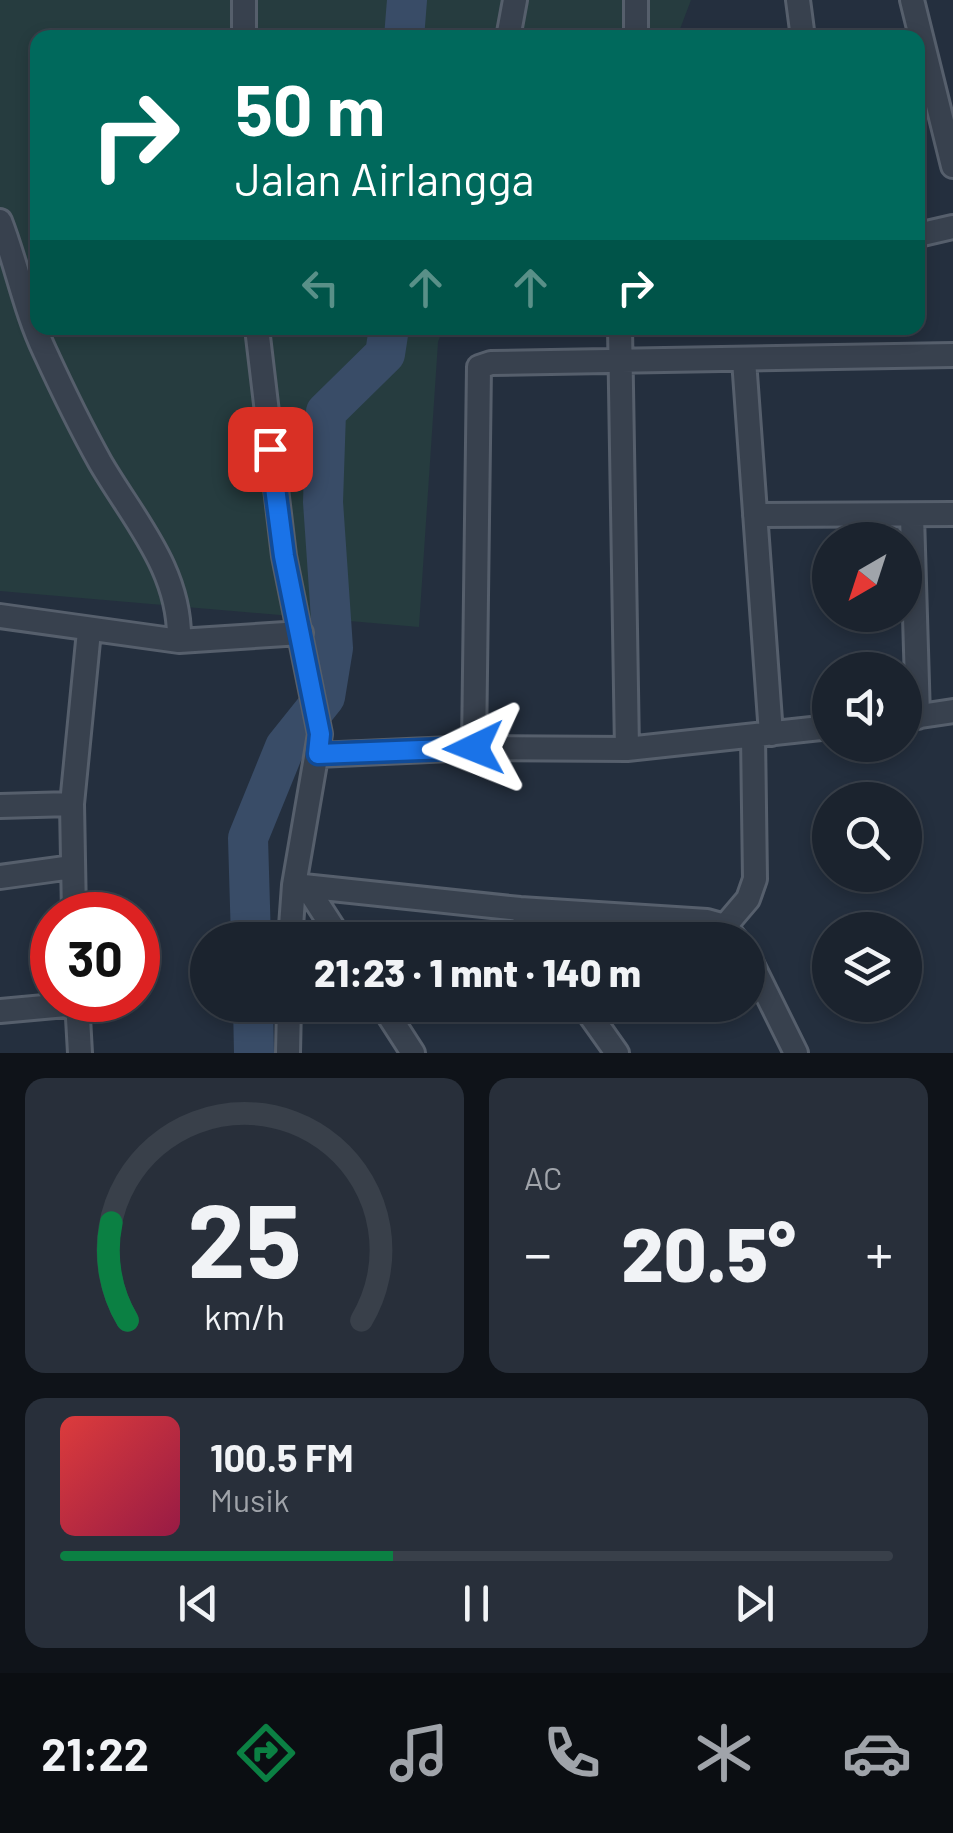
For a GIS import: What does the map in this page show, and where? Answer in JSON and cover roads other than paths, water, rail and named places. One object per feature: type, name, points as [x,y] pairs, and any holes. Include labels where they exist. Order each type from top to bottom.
[{"type":"street","points":[[244,0],[244,30]]},
{"type":"street","points":[[509,30],[515,0]]},
{"type":"street","points":[[636,0],[636,30]]},
{"type":"street","points":[[798,0],[802,30]]},
{"type":"street","points":[[912,0],[924,30]]},
{"type":"street","points":[[925,33],[942,77],[953,166]]},
{"type":"street","points":[[0,222],[30,319]]},
{"type":"street","points":[[925,234],[953,228]]},
{"type":"street","points":[[37,335],[98,459],[152,542],[180,620],[179,641]]},
{"type":"street","points":[[258,335],[284,556],[319,744],[294,922]]},
{"type":"street","points":[[620,335],[627,749]]},
{"type":"street","points":[[474,748],[478,367],[490,363],[953,355]]},
{"type":"street","points":[[736,922],[755,880],[762,735],[755,514],[744,360]]},
{"type":"street","points":[[755,514],[953,514]]},
{"type":"street","points":[[911,652],[912,516]]},
{"type":"street","points":[[0,616],[179,641],[301,633]]},
{"type":"street","points":[[73,892],[72,804],[89,631]]},
{"type":"street","points":[[922,715],[953,711]]},
{"type":"street","points":[[319,744],[627,749],[812,729]]},
{"type":"street","points":[[0,806],[72,804]]},
{"type":"street","points":[[0,877],[72,868]]},
{"type":"street","points":[[301,887],[520,909],[711,922]]},
{"type":"street","points":[[301,887],[327,922]]},
{"type":"street","points":[[520,909],[528,922]]},
{"type":"street","points":[[765,990],[796,1053]]},
{"type":"street","points":[[0,1011],[30,1007]]},
{"type":"street","points":[[78,1022],[80,1053]]},
{"type":"street","points":[[288,1053],[289,1022]]},
{"type":"street","points":[[393,1022],[412,1053]]},
{"type":"street","points":[[594,1022],[617,1053]]},
{"type":"waterway","points":[[405,30],[407,0]]},
{"type":"waterway","points":[[250,922],[248,838],[285,747],[325,697],[333,648],[323,502],[326,412],[385,354],[388,335]]},
{"type":"waterway","points":[[253,1022],[254,1053]]}]
